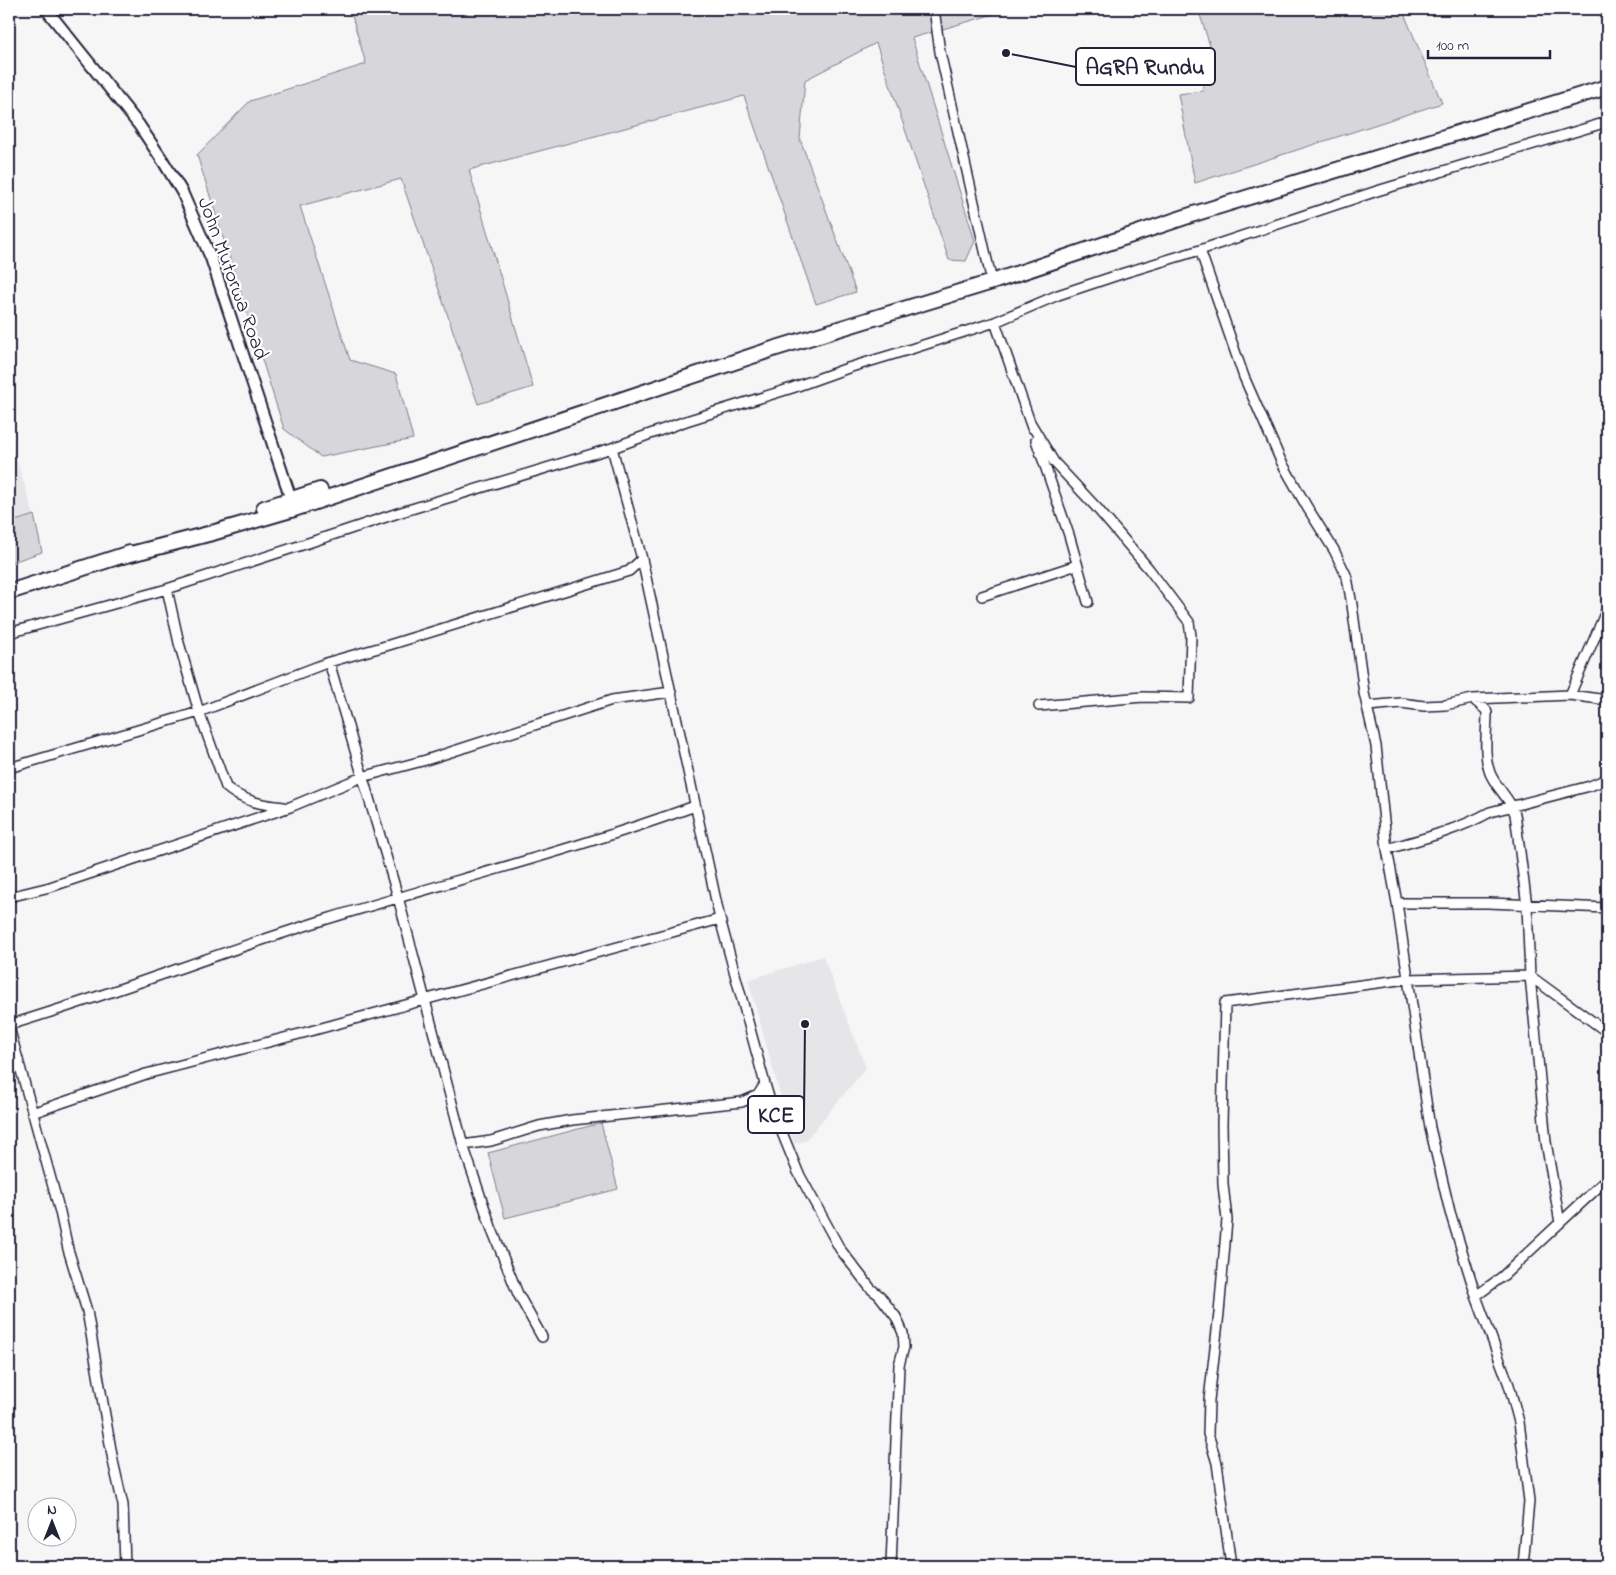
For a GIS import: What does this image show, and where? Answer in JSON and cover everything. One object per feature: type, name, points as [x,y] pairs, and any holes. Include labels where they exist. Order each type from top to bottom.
[{"type":"highway","points":[[9,592],[123,556],[212,533],[293,504],[482,446],[773,349],[992,282],[1197,213],[1607,85]]},
{"type":"street","name":"John Mutorwa Road","points":[[46,9],[139,125],[182,192],[211,258],[293,504]]},
{"type":"street","points":[[934,9],[940,52],[992,282]]},
{"type":"street","points":[[9,633],[167,589],[398,512],[612,448],[686,421],[995,322],[1058,295],[1377,191],[1607,122]]},
{"type":"street","points":[[1200,250],[1244,377],[1281,460],[1334,550],[1347,578],[1361,660],[1364,693],[1376,746],[1387,849],[1430,1128],[1450,1212],[1476,1296],[1509,1386],[1519,1422],[1529,1501],[1523,1566]]},
{"type":"street","points":[[995,322],[1056,492],[1088,602]]},
{"type":"street","points":[[1030,422],[1054,462],[1102,514],[1180,608],[1189,622],[1191,636],[1189,698],[1143,697],[1038,706]]},
{"type":"street","points":[[612,448],[642,559],[720,918],[772,1108],[798,1172],[840,1249],[871,1289],[879,1295],[903,1333],[904,1347],[898,1374],[891,1566]]},
{"type":"street","points":[[9,768],[198,712],[329,662],[630,571],[642,559]]},
{"type":"street","points":[[982,596],[1078,564]]},
{"type":"street","points":[[167,589],[179,643],[198,712],[226,786],[233,793],[264,806],[290,807]]},
{"type":"street","points":[[1570,695],[1607,609]]},
{"type":"street","points":[[329,662],[398,897],[463,1145],[494,1235],[518,1294],[542,1337]]},
{"type":"street","points":[[9,897],[50,887],[290,807],[362,777],[426,760],[612,700],[671,692]]},
{"type":"street","points":[[1368,706],[1401,703],[1424,706],[1445,705],[1473,699],[1570,695],[1607,700]]},
{"type":"street","points":[[1473,699],[1487,713],[1487,753],[1491,774],[1513,806],[1515,814],[1527,906],[1530,976],[1546,1142],[1560,1223]]},
{"type":"street","points":[[1387,849],[1433,836],[1490,812],[1590,786],[1607,779]]},
{"type":"street","points":[[124,1566],[123,1505],[113,1460],[87,1311],[9,1026],[276,935],[398,897],[576,846],[695,806]]},
{"type":"street","points":[[1396,903],[1488,903],[1607,908]]},
{"type":"street","points":[[32,1113],[146,1074],[307,1032],[720,918]]},
{"type":"street","points":[[1231,1566],[1217,1463],[1208,1434],[1209,1400],[1227,1220],[1223,1184],[1222,1124],[1225,1004],[1407,980],[1530,976],[1607,1032]]},
{"type":"street","points":[[463,1145],[491,1141],[539,1126],[572,1120],[742,1102],[758,1095],[766,1084]]},
{"type":"street","points":[[1476,1296],[1503,1276],[1607,1180]]},
{"type":"shaded area","points":[[350,9],[1011,9],[912,38],[975,241],[966,261],[949,260],[876,43],[805,80],[800,139],[856,292],[816,304],[744,96],[469,170],[533,387],[478,404],[401,179],[300,206],[350,360],[396,374],[413,439],[321,457],[284,429],[197,155],[250,101],[366,64]]},
{"type":"shaded area","points":[[1198,9],[1402,9],[1442,103],[1195,183],[1178,94],[1203,91],[1200,62],[1214,58]]},
{"type":"shaded area","points":[[9,436],[34,515],[9,523]]},
{"type":"shaded area","points":[[34,515],[42,552],[9,563],[9,523]]},
{"type":"shaded area","points":[[823,956],[866,1068],[805,1141],[794,1144],[748,980]]},
{"type":"shaded area","points":[[601,1123],[618,1189],[505,1218],[488,1153]]},
{"type":"place","name":"AGRA Rundu","points":[[1006,53]]},
{"type":"place","name":"KCE","points":[[805,1024]]}]
